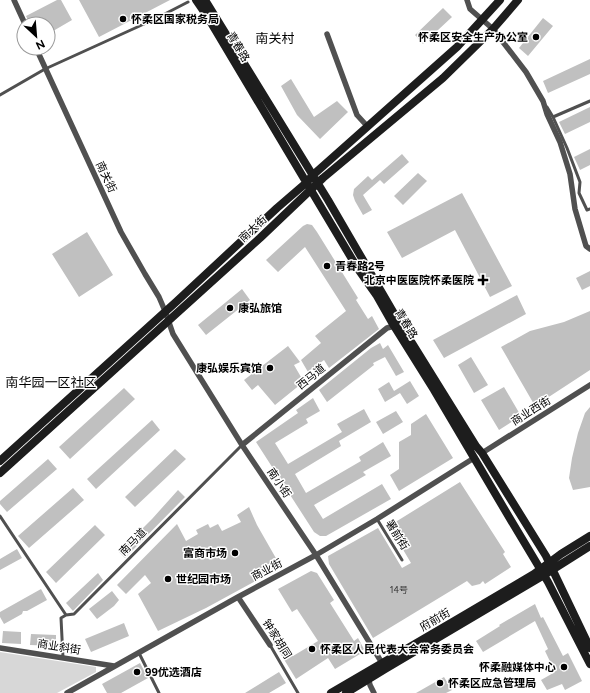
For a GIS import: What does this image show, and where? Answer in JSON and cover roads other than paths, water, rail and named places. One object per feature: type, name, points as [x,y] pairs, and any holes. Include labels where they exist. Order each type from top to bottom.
[{"type":"main road","name":"青春路","points":[[205,0],[318,183],[422,360],[542,550],[590,648]]},
{"type":"main road","name":"南大街","points":[[0,461],[457,47],[500,0]]},
{"type":"main road","name":"南大街","points":[[0,473],[323,178],[443,78],[493,29],[518,0]]},
{"type":"main road","name":"青春路","points":[[192,1],[207,16],[306,183],[434,390],[551,586],[590,664]]},
{"type":"main road","points":[[550,567],[561,554],[590,536]]},
{"type":"main road","points":[[550,567],[590,546]]},
{"type":"main road","name":"府前街","points":[[331,693],[392,665],[550,567]]},
{"type":"main road","name":"府前街","points":[[346,693],[382,663],[542,572]]},
{"type":"street","points":[[14,0],[21,16]]},
{"type":"street","points":[[466,0],[470,9],[493,29],[526,72],[543,101],[547,114],[560,142],[570,174],[575,209],[586,246],[590,249]]},
{"type":"street","points":[[327,34],[357,115],[368,127]]},
{"type":"street","name":"南关街","points":[[39,56],[121,232],[159,297],[165,311]]},
{"type":"street","name":"南小街","points":[[165,311],[173,334],[242,445],[316,555],[382,663]]},
{"type":"street","name":"西马道","points":[[242,445],[387,328],[394,326]]},
{"type":"street","name":"商业西街","points":[[482,453],[590,385]]},
{"type":"street","name":"商业街","points":[[67,693],[316,555],[377,519],[474,458]]},
{"type":"street","name":"钟家胡同","points":[[238,597],[270,645]]},
{"type":"street","name":"商业斜街","points":[[0,648],[115,666]]},
{"type":"street","points":[[368,676],[374,693]]},
{"type":"lane","points":[[0,95],[45,69],[192,1]]},
{"type":"lane","points":[[543,101],[553,117],[567,148],[580,182],[579,193],[587,210],[590,209]]},
{"type":"lane","points":[[553,117],[590,101]]},
{"type":"lane","name":"南马道","points":[[66,615],[74,614],[242,445]]},
{"type":"lane","points":[[0,516],[66,615],[61,618],[63,658]]},
{"type":"lane","name":"署前街","points":[[377,519],[402,560]]},
{"type":"lane","name":"钟家胡同","points":[[270,645],[298,693]]},
{"type":"lane","points":[[139,653],[159,693]]},
{"type":"place","name":"怀柔区国家税务局","points":[[123,19]]},
{"type":"place","name":"怀柔区安全生产办公室","points":[[536,37]]},
{"type":"place","name":"青春路2号","points":[[327,266]]},
{"type":"place","name":"北京中医医院怀柔医院","points":[[483,280]]},
{"type":"place","name":"康弘旅馆","points":[[230,308]]},
{"type":"place","name":"康弘娱乐宾馆","points":[[270,368]]},
{"type":"place","name":"富商市场","points":[[235,553]]},
{"type":"place","name":"世纪园市场","points":[[168,579]]},
{"type":"place","name":"怀柔区人民代表大会常务委员会","points":[[312,649]]},
{"type":"place","name":"怀柔融媒体中心","points":[[564,667]]},
{"type":"place","name":"99优选酒店","points":[[137,672]]},
{"type":"place","name":"怀柔区应急管理局","points":[[440,683]]},
{"type":"district","name":"南关村","points":[[275,38]]},
{"type":"district","name":"南华园一区社区","points":[[51,382]]}]
